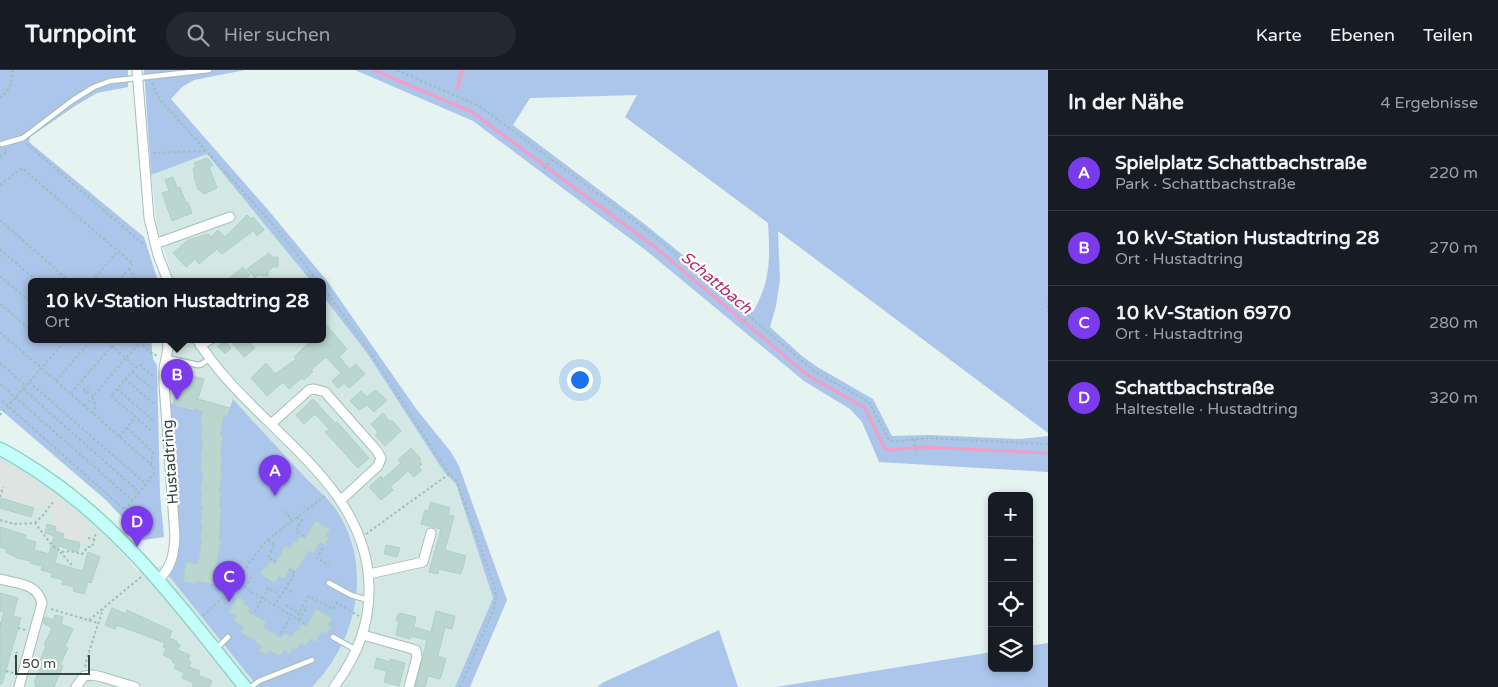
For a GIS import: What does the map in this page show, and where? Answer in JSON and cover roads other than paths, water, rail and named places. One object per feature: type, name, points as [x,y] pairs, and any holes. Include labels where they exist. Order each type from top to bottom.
[{"type":"street","points":[[137,74],[149,218],[155,244],[167,278]]},
{"type":"street","points":[[155,244],[230,217]]},
{"type":"street","name":"Hustadtring","points":[[154,576],[165,574],[173,556],[175,536],[164,384],[167,343]]},
{"type":"street","points":[[200,343],[236,389],[333,490],[352,518],[360,538],[369,574],[367,620],[357,651],[334,687]]},
{"type":"street","points":[[271,424],[309,390],[314,389],[325,392],[377,451],[380,458],[378,466],[341,500]]},
{"type":"street","points":[[0,449],[24,462],[62,488],[104,523],[195,623],[245,687]]},
{"type":"street","points":[[369,574],[423,562],[431,533]]},
{"type":"street","points":[[0,579],[34,588],[41,596],[42,603],[19,687]]},
{"type":"street","points":[[363,635],[416,650],[409,687]]},
{"type":"street","points":[[76,687],[84,676],[93,675],[135,687]]},
{"type":"lane","points":[[2,144],[23,138],[73,100],[110,80],[137,74],[151,77],[209,70]]},
{"type":"lane","points":[[166,358],[198,365],[210,358]]},
{"type":"lane","points":[[329,583],[351,594],[369,600]]},
{"type":"lane","points":[[216,649],[228,637]]},
{"type":"lane","points":[[333,637],[357,651]]},
{"type":"lane","points":[[251,687],[259,680],[312,660]]},
{"type":"waterway","name":"Schattbach","points":[[374,70],[472,112],[655,247],[809,376],[865,408],[885,449],[921,447],[1048,453]]},
{"type":"waterway","points":[[457,89],[462,70]]},
{"type":"place","name":"10 kV-Station Hustadtring 28","points":[[177,400]]},
{"type":"place","name":"Spielplatz Schattbachstraße","points":[[275,496]]},
{"type":"place","name":"Schattbachstraße","points":[[137,547]]},
{"type":"place","name":"10 kV-Station 6970","points":[[229,602]]}]
